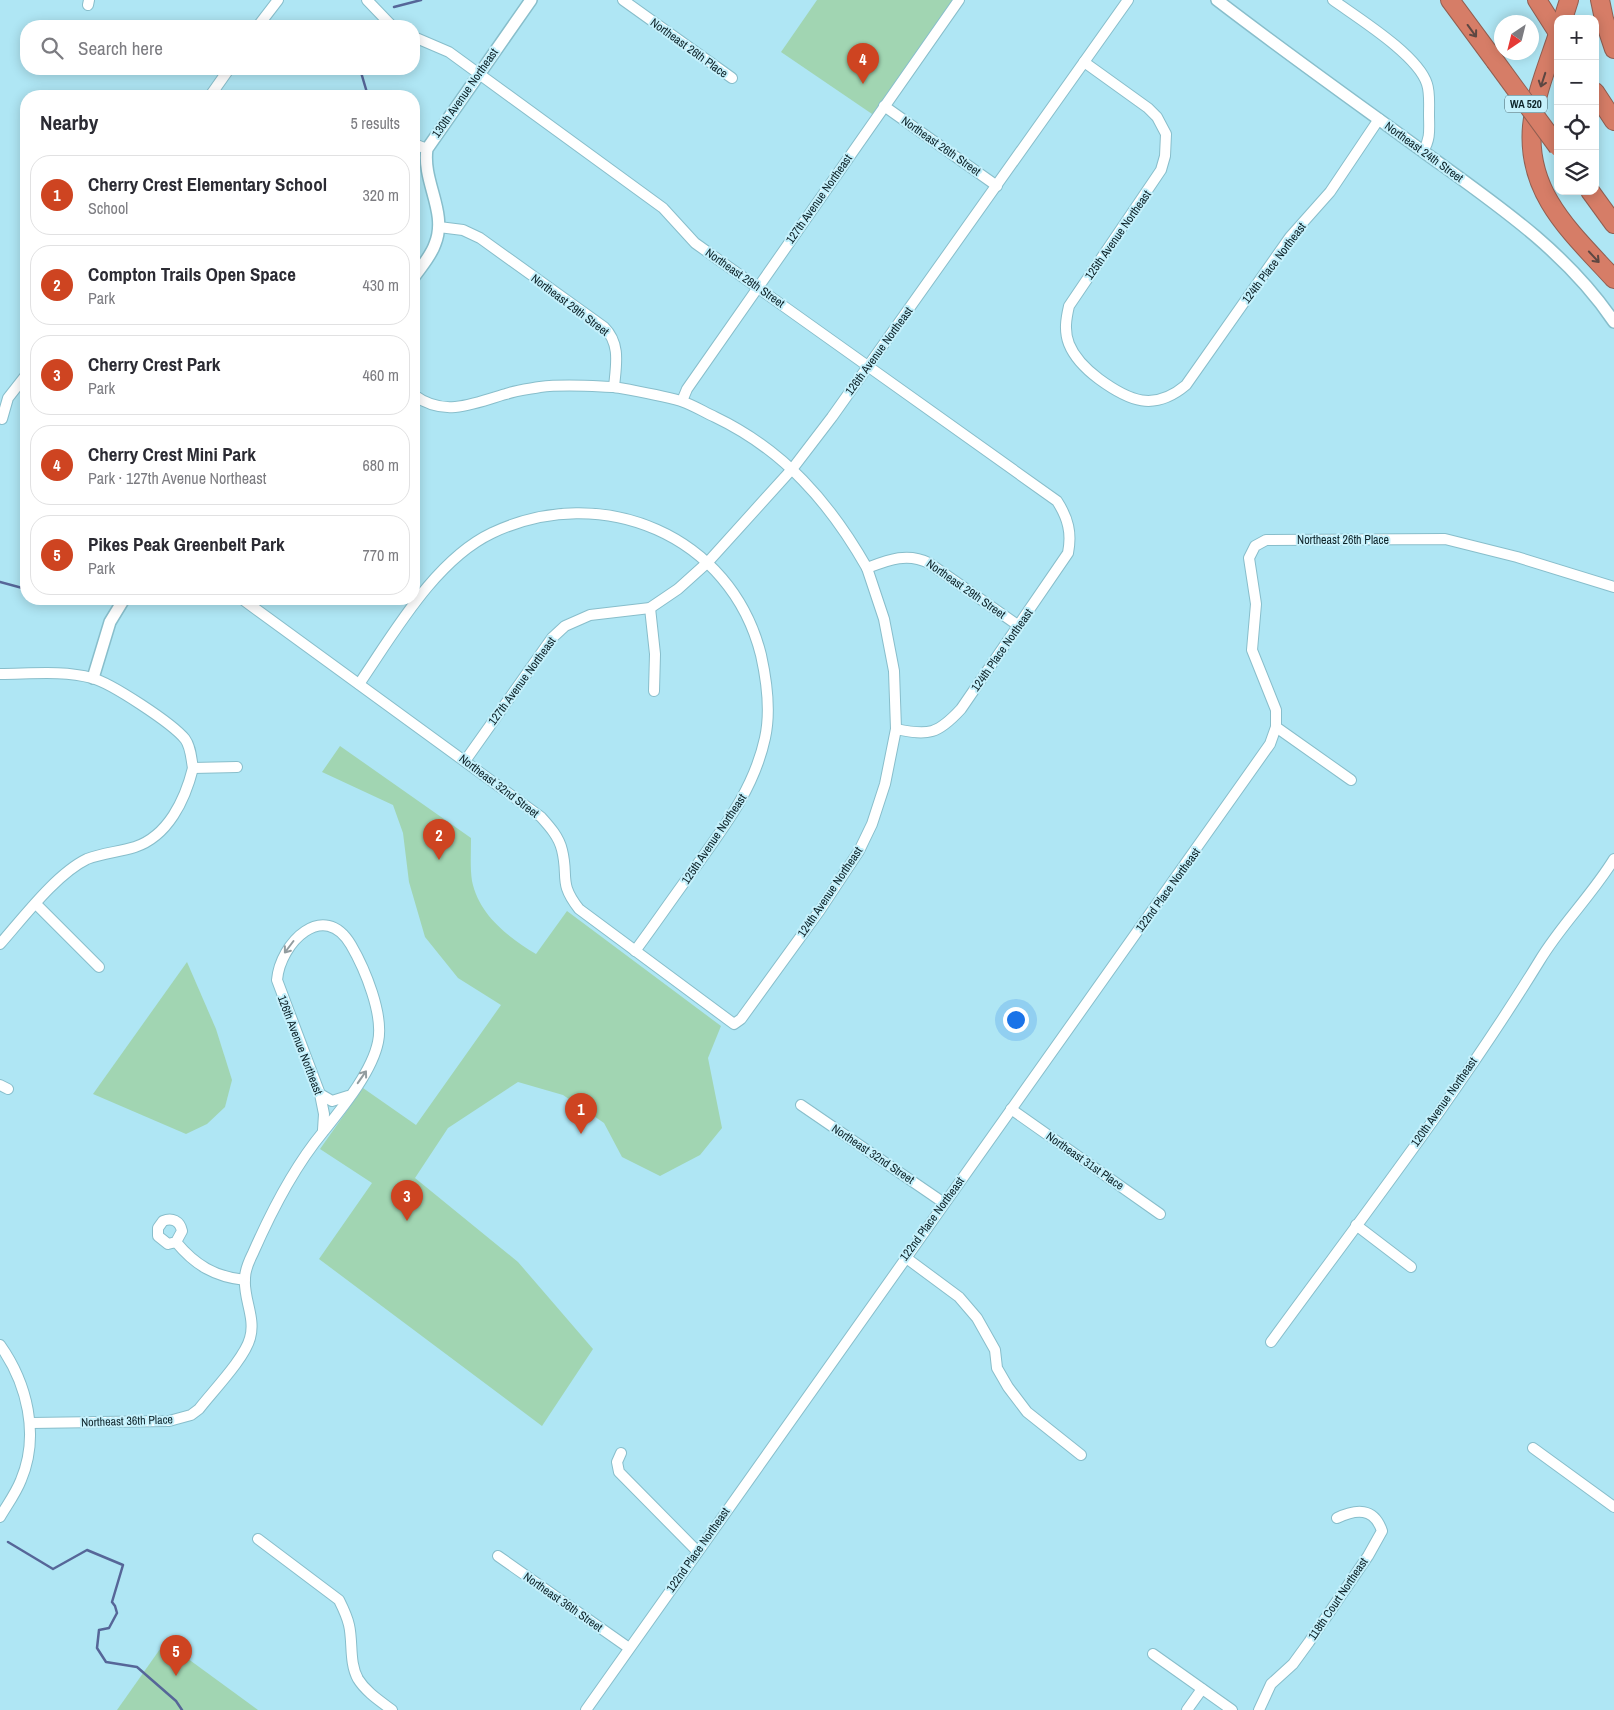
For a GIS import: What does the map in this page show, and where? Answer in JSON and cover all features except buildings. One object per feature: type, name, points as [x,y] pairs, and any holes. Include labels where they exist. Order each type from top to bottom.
[{"type":"highway","name":"WA 520","points":[[1450,0],[1554,142]]},
{"type":"highway","points":[[1537,0],[1554,27]]},
{"type":"highway","points":[[1564,15],[1569,0]]},
{"type":"highway","points":[[1600,0],[1614,49]]},
{"type":"highway","points":[[1609,0],[1614,7]]},
{"type":"highway","points":[[1554,45],[1539,92],[1532,125],[1531,151],[1533,167],[1539,184],[1554,211],[1614,279]]},
{"type":"highway","points":[[1599,98],[1614,121]]},
{"type":"highway","points":[[1593,195],[1614,224]]},
{"type":"street","points":[[263,20],[278,0]]},
{"type":"street","points":[[367,0],[386,20]]},
{"type":"street","name":"130th Avenue Northeast","points":[[420,268],[434,247],[440,227],[438,210],[426,168],[427,149],[478,73],[531,0]]},
{"type":"street","name":"Northeast 26th Place","points":[[622,0],[732,78]]},
{"type":"street","name":"127th Avenue Northeast","points":[[682,401],[687,389],[757,286],[959,0]]},
{"type":"street","name":"126th Avenue Northeast","points":[[650,608],[678,589],[708,562],[792,468],[869,366],[1128,0]]},
{"type":"street","name":"Northeast 24th Street","points":[[1217,0],[1423,151],[1547,245],[1582,281],[1614,322]]},
{"type":"street","points":[[1333,0],[1399,49],[1418,67],[1427,82],[1429,93],[1429,142],[1423,151]]},
{"type":"street","name":"Northeast 28th Street","points":[[420,40],[449,52],[663,208],[695,243],[1046,491],[1057,501],[1069,526]]},
{"type":"street","name":"125th Avenue Northeast","points":[[1066,333],[1069,306],[1161,170],[1165,156],[1166,134],[1157,117],[1148,108],[1084,62]]},
{"type":"street","points":[[214,90],[225,75]]},
{"type":"street","name":"Northeast 26th Street","points":[[884,106],[997,186]]},
{"type":"street","name":"124th Place Northeast","points":[[1066,333],[1073,350],[1087,370],[1117,392],[1140,401],[1163,398],[1186,385],[1290,237],[1330,192],[1378,119]]},
{"type":"street","points":[[420,146],[427,149]]},
{"type":"street","name":"Northeast 29th Street","points":[[440,227],[463,230],[480,238],[604,327],[614,340],[617,350],[614,387]]},
{"type":"street","points":[[2,419],[8,398],[20,383]]},
{"type":"street","points":[[420,399],[443,408],[457,408],[509,393],[542,387],[580,385],[614,387],[682,401],[734,426],[792,468],[837,519],[867,568]]},
{"type":"street","name":"125th Avenue Northeast","points":[[420,600],[436,578],[456,558],[490,534],[527,520],[558,513],[585,512],[618,516],[671,536],[708,562],[739,603],[756,636],[766,677],[768,715],[766,736],[756,771],[741,802],[635,951]]},
{"type":"street","name":"124th Place Northeast","points":[[896,729],[920,734],[936,730],[950,721],[961,709],[1068,553],[1071,539],[1069,526]]},
{"type":"street","name":"Northeast 26th Place","points":[[1276,727],[1276,710],[1252,650],[1256,604],[1249,558],[1251,551],[1260,542],[1266,540],[1445,540],[1517,557],[1614,587]]},
{"type":"street","name":"Northeast 29th Street","points":[[867,568],[892,559],[917,557],[929,563],[1019,626]]},
{"type":"street","name":"124th Avenue Northeast","points":[[734,1024],[741,1019],[820,910],[859,850],[872,824],[885,784],[896,729],[894,671],[884,619],[867,568]]},
{"type":"street","points":[[93,678],[110,622],[120,605]]},
{"type":"street","name":"Northeast 32nd Street","points":[[250,605],[541,817],[558,838],[562,851],[564,882],[570,897],[580,909],[734,1024]]},
{"type":"street","name":"125th Avenue Northeast","points":[[359,684],[416,605]]},
{"type":"street","points":[[650,608],[655,654],[654,691]]},
{"type":"street","name":"127th Avenue Northeast","points":[[465,761],[552,638],[566,626],[590,615],[650,608]]},
{"type":"street","points":[[0,674],[63,674],[93,678],[130,699],[177,732],[190,748],[193,768],[179,805],[161,832],[151,840],[135,847],[87,859],[66,873],[0,944]]},
{"type":"street","points":[[1276,727],[1351,780]]},
{"type":"street","name":"122nd Place Northeast","points":[[586,1710],[905,1257],[1254,768],[1270,744],[1276,727]]},
{"type":"street","points":[[193,768],[237,767]]},
{"type":"street","name":"120th Avenue Northeast","points":[[1272,1342],[1436,1115],[1540,959],[1602,880],[1614,860]]},
{"type":"street","points":[[36,904],[99,967]]},
{"type":"street","name":"126th Avenue Northeast","points":[[230,1369],[250,1339],[252,1326],[244,1280],[252,1253],[294,1174],[349,1096],[374,1056],[379,1041],[378,1011],[351,945],[341,932],[330,927],[321,926],[302,932],[293,941],[280,961],[277,980],[320,1094],[324,1114],[324,1130]]},
{"type":"street","points":[[320,1094],[325,1099],[332,1101],[349,1096]]},
{"type":"street","name":"Northeast 32nd Street","points":[[801,1105],[944,1203]]},
{"type":"street","name":"Northeast 31st Place","points":[[1011,1109],[1160,1214]]},
{"type":"street","points":[[1356,1225],[1411,1267]]},
{"type":"street","points":[[176,1242],[185,1253],[212,1273],[244,1280]]},
{"type":"street","points":[[905,1257],[959,1297],[982,1326],[994,1350],[997,1368],[1008,1387],[1027,1412],[1081,1455]]},
{"type":"street","points":[[0,1345],[19,1378],[31,1423],[28,1458],[22,1479],[0,1516]]},
{"type":"street","name":"Northeast 36th Place","points":[[31,1423],[154,1421],[182,1418],[191,1415],[199,1409],[230,1369]]},
{"type":"street","points":[[1533,1448],[1614,1507]]},
{"type":"street","points":[[621,1453],[617,1462],[619,1472],[697,1551]]},
{"type":"street","name":"118th Court Northeast","points":[[1259,1710],[1271,1684],[1293,1664],[1309,1642],[1368,1556],[1382,1531],[1379,1522],[1368,1513],[1354,1510],[1337,1518]]},
{"type":"street","points":[[258,1539],[339,1600],[350,1626],[353,1663],[357,1678],[367,1690],[392,1710]]},
{"type":"street","name":"Northeast 36th Street","points":[[498,1556],[628,1648]]},
{"type":"street","points":[[1153,1654],[1232,1710]]},
{"type":"street","points":[[1187,1710],[1202,1688]]},
{"type":"green space","points":[[817,0],[956,0],[875,116],[781,52]]},
{"type":"green space","points":[[340,746],[471,838],[471,876],[476,893],[488,915],[515,940],[536,954],[567,911],[721,1026],[708,1058],[722,1128],[700,1155],[660,1176],[622,1157],[604,1123],[563,1095],[518,1082],[448,1128],[415,1178],[518,1262],[593,1349],[542,1426],[319,1259],[372,1183],[320,1149],[363,1088],[416,1125],[501,1005],[458,978],[425,937],[409,882],[403,833],[393,805],[322,772]]},
{"type":"green space","points":[[187,962],[216,1029],[232,1080],[225,1107],[207,1124],[186,1134],[93,1094]]},
{"type":"green space","points":[[165,1642],[258,1710],[117,1710]]},
{"type":"waterway","points":[[394,7],[421,0]]},
{"type":"waterway","points":[[362,75],[366,90]]},
{"type":"waterway","points":[[0,582],[20,587]]},
{"type":"waterway","points":[[8,1542],[53,1569],[87,1550],[123,1565],[112,1602],[117,1613],[109,1628],[99,1630],[97,1648],[106,1662],[137,1667],[176,1701],[182,1710]]},
{"type":"place","name":"Cherry Crest Mini Park","points":[[863,84]]},
{"type":"place","name":"Compton Trails Open Space","points":[[439,860]]},
{"type":"place","name":"Cherry Crest Elementary School","points":[[581,1134]]},
{"type":"place","name":"Cherry Crest Park","points":[[407,1221]]},
{"type":"place","name":"Pikes Peak Greenbelt Park","points":[[176,1676]]}]
